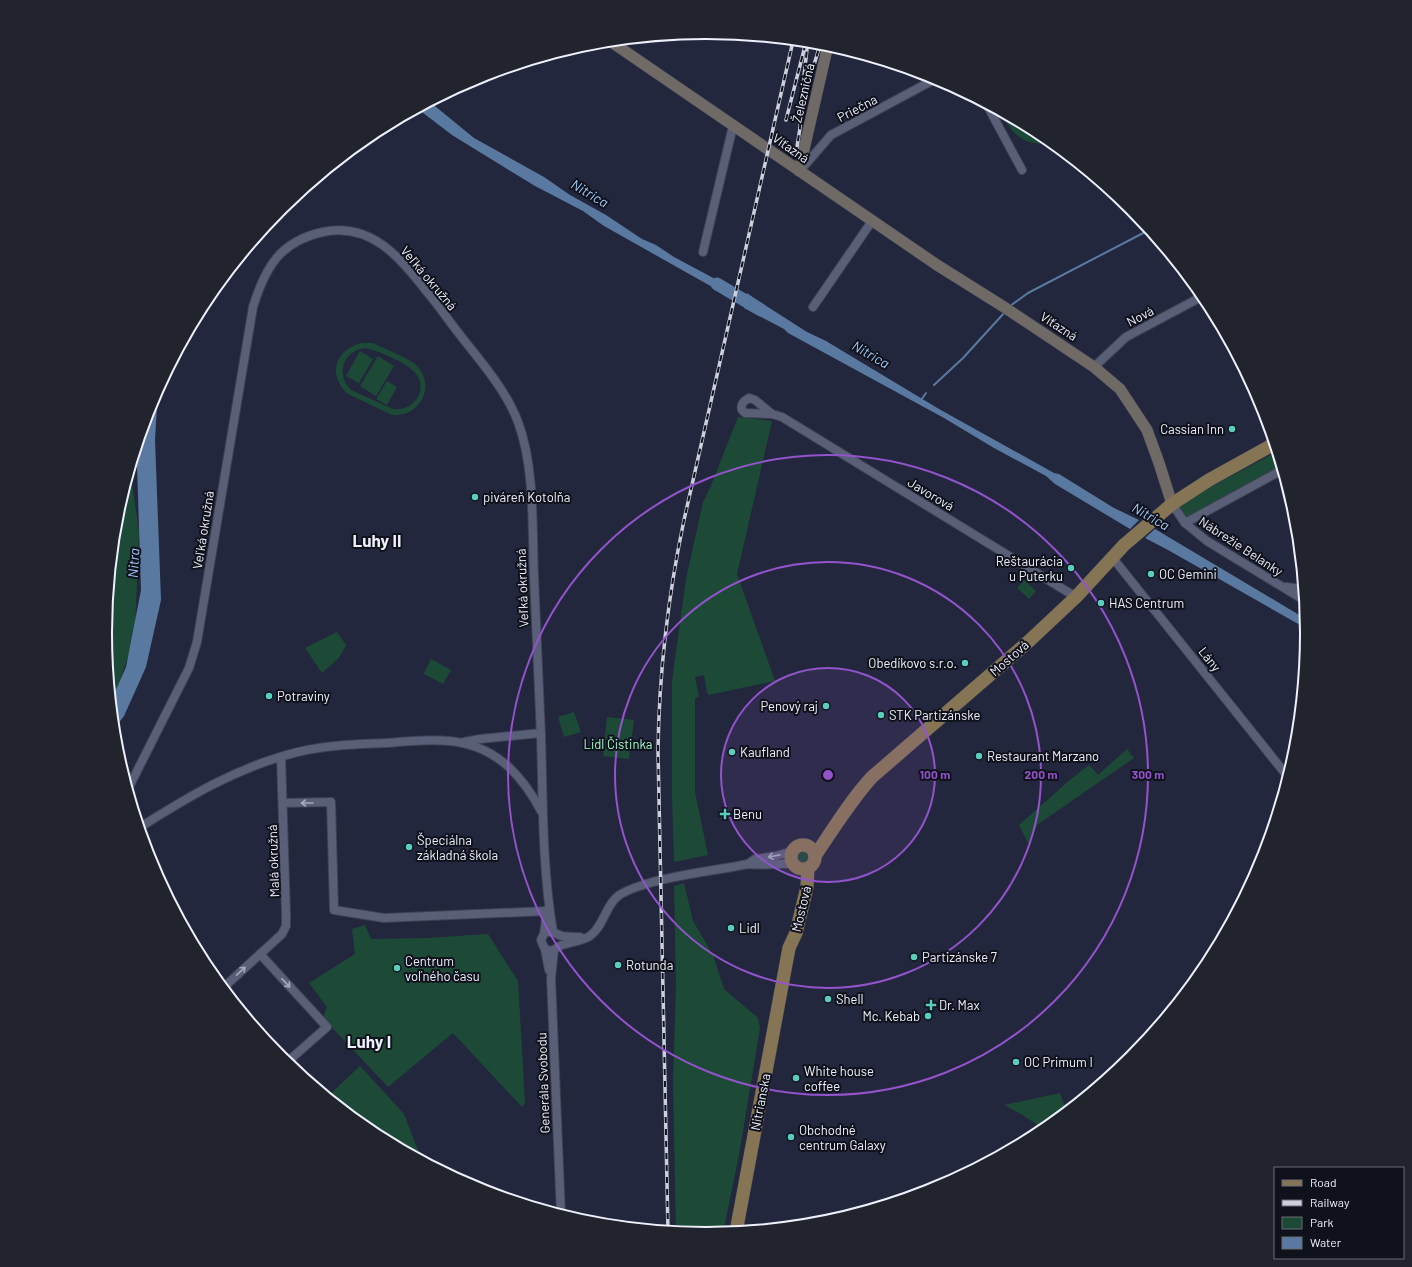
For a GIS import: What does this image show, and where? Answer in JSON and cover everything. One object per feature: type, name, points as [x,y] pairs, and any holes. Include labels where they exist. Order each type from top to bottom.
[{"type":"main road","name":"Víťazná","points":[[617,46],[937,265],[1007,309],[1094,367],[1120,389],[1147,430],[1160,463],[1172,504]]},
{"type":"main road","name":"Železničná","points":[[799,171],[827,51]]},
{"type":"main road","points":[[1172,504],[1209,480],[1270,446]]},
{"type":"main road","name":"Mostová","points":[[812,851],[837,823],[855,800],[858,793],[872,777],[1028,642],[1076,597],[1112,557],[1172,504]]},
{"type":"main road","points":[[800,846],[812,851],[814,863],[800,867],[792,858],[793,851],[800,846]]},
{"type":"main road","name":"Mostová","points":[[784,973],[789,948],[796,933],[808,887],[800,867]]},
{"type":"main road","name":"Nitrianska","points":[[737,1227],[784,973]]},
{"type":"street","name":"Priečna","points":[[799,171],[831,136],[929,82]]},
{"type":"street","points":[[991,112],[1022,170]]},
{"type":"street","points":[[703,252],[733,126]]},
{"type":"street","points":[[813,307],[872,221]]},
{"type":"street","name":"Veľká okružná","points":[[131,783],[189,668],[196,642],[253,307],[260,284],[269,267],[282,252],[299,240],[323,232],[338,231],[365,236],[384,245],[399,257],[479,358],[500,388],[518,422],[527,449],[529,468],[541,733],[542,813]]},
{"type":"street","name":"Nová","points":[[1094,367],[1126,337],[1197,299]]},
{"type":"street","name":"Javorová","points":[[772,414],[782,417],[1076,597]]},
{"type":"street","points":[[1185,523],[1278,472]]},
{"type":"street","name":"Nábrežie Belanky","points":[[1172,504],[1185,523],[1207,541],[1299,597]]},
{"type":"street","name":"Lány","points":[[1112,557],[1284,772]]},
{"type":"street","points":[[1284,587],[1298,589]]},
{"type":"street","points":[[463,743],[480,739],[541,733]]},
{"type":"street","points":[[143,825],[223,778],[281,757],[311,750],[366,744],[448,740],[483,749],[506,764],[518,776],[530,791],[542,813],[548,901],[544,934],[541,940],[545,949],[551,978]]},
{"type":"street","name":"Malá okružná","points":[[227,985],[282,934],[286,926],[281,757]]},
{"type":"street","points":[[283,803],[331,802],[334,910],[384,918],[547,911]]},
{"type":"street","points":[[748,864],[755,859],[776,856],[793,851]]},
{"type":"street","points":[[545,949],[548,950],[557,948],[590,935],[618,896],[630,889],[660,880],[748,864],[761,866],[776,863],[800,867]]},
{"type":"street","points":[[548,901],[556,934],[560,941],[557,948]]},
{"type":"street","points":[[544,934],[547,932],[556,934],[590,935]]},
{"type":"street","name":"Generála Svobodu","points":[[557,948],[551,978],[561,1210]]},
{"type":"street","points":[[260,954],[327,1027],[291,1059]]},
{"type":"green space","points":[[1005,120],[1042,143],[1026,141],[1020,138],[1009,127]]},
{"type":"green space","points":[[361,343],[372,343],[413,362],[422,373],[425,382],[425,390],[422,399],[417,406],[411,411],[402,415],[392,415],[348,394],[341,387],[336,371],[340,357],[352,346]],"holes":[[[363,348],[400,362],[417,375],[421,388],[416,400],[412,404],[400,409],[393,409],[351,390],[346,384],[343,371],[346,360],[356,351]]]},
{"type":"green space","points":[[360,351],[373,359],[359,383],[346,376]]},
{"type":"green space","points":[[378,356],[394,366],[376,396],[360,386]]},
{"type":"green space","points":[[387,381],[397,387],[387,405],[376,399]]},
{"type":"green space","points":[[738,417],[772,421],[737,574],[775,681],[709,695],[707,692],[704,675],[695,677],[699,697],[695,698],[695,792],[708,855],[674,862],[672,800],[672,681],[686,579],[703,502]]},
{"type":"green space","points":[[1272,454],[1277,469],[1186,519],[1177,505]]},
{"type":"green space","points":[[132,481],[139,532],[135,635],[115,695],[112,634],[113,595],[123,518]]},
{"type":"green space","points":[[1024,580],[1036,591],[1029,599],[1017,588]]},
{"type":"green space","points":[[337,632],[346,645],[339,658],[322,673],[305,648]]},
{"type":"green space","points":[[431,659],[451,670],[443,684],[424,674]]},
{"type":"green space","points":[[574,712],[581,732],[564,737],[558,717]]},
{"type":"green space","name":"Lidl Čistinka","points":[[607,717],[634,720],[629,759],[603,756]]},
{"type":"green space","points":[[1127,749],[1134,758],[1037,825],[1029,845],[1019,825],[1089,765],[1098,775]]},
{"type":"green space","points":[[800,849],[806,849],[811,854],[809,863],[806,865],[800,865],[795,860],[795,854]]},
{"type":"green space","points":[[684,883],[693,921],[713,955],[724,989],[758,1018],[760,1028],[739,1155],[724,1228],[676,1227],[673,1083],[676,983],[674,886]]},
{"type":"green space","points":[[365,925],[371,939],[426,938],[488,934],[518,981],[525,1103],[522,1107],[453,1033],[388,1087],[323,1018],[327,1007],[309,983],[355,954],[352,929]]},
{"type":"green space","points":[[360,1066],[404,1114],[419,1154],[376,1128],[330,1094]]},
{"type":"green space","points":[[1060,1093],[1065,1107],[1039,1126],[1004,1105]]},
{"type":"water","points":[[434,105],[474,138],[544,177],[570,195],[606,215],[642,239],[656,245],[674,257],[732,288],[730,297],[604,226],[583,211],[535,186],[452,135],[422,112]]},
{"type":"water","points":[[747,293],[807,332],[826,341],[939,409],[1054,473],[1059,474],[1114,508],[1139,520],[1130,529],[1055,484],[1046,476],[744,308]]},
{"type":"water","points":[[157,406],[155,440],[161,600],[146,667],[124,716],[119,723],[115,692],[126,667],[141,590],[137,464],[143,442]]},
{"type":"water","points":[[1155,529],[1300,615],[1300,625],[1168,550],[1145,538]]},
{"type":"waterway","points":[[1010,306],[1028,293],[1144,233]]},
{"type":"waterway","name":"Nitrica","points":[[717,284],[761,310]]},
{"type":"waterway","points":[[934,385],[963,358],[1005,312]]},
{"type":"waterway","points":[[921,400],[926,393]]},
{"type":"railway","points":[[668,1227],[658,751],[660,693],[665,635],[673,577],[684,520],[792,45]]},
{"type":"railway","points":[[786,120],[805,47]]},
{"type":"railway","points":[[796,153],[800,128],[807,49]]},
{"type":"railway","points":[[806,91],[819,49]]},
{"type":"place","name":"Cassian Inn","points":[[1232,429]]},
{"type":"place","name":"piváreň Kotolňa","points":[[475,497]]},
{"type":"place","name":"Reštaurácia u Puterku","points":[[1071,568]]},
{"type":"place","name":"OC Gemini","points":[[1151,574]]},
{"type":"place","name":"HAS Centrum","points":[[1101,603]]},
{"type":"place","name":"Obedíkovo s.r.o.","points":[[965,663]]},
{"type":"place","name":"Potraviny","points":[[269,696]]},
{"type":"place","name":"Penový raj","points":[[826,706]]},
{"type":"place","name":"STK Partizánske","points":[[881,715]]},
{"type":"place","name":"Kaufland","points":[[732,752]]},
{"type":"place","name":"Restaurant Marzano","points":[[979,756]]},
{"type":"place","name":"Benu","points":[[725,814]]},
{"type":"place","name":"Špeciálna základná škola","points":[[409,847]]},
{"type":"place","name":"Lidl","points":[[731,928]]},
{"type":"place","name":"Partizánske 7","points":[[914,957]]},
{"type":"place","name":"Rotunda","points":[[618,965]]},
{"type":"place","name":"Centrum voľného času","points":[[397,968]]},
{"type":"place","name":"Shell","points":[[828,999]]},
{"type":"place","name":"Dr. Max","points":[[931,1005]]},
{"type":"place","name":"Mc. Kebab","points":[[928,1016]]},
{"type":"place","name":"OC Primum I","points":[[1016,1062]]},
{"type":"place","name":"White house coffee","points":[[796,1078]]},
{"type":"place","name":"Obchodné centrum Galaxy","points":[[791,1137]]},
{"type":"district","name":"Luhy II","points":[[377,540]]},
{"type":"district","name":"Luhy I","points":[[369,1041]]},
{"type":"water label","name":"Nitra","points":[[133,563]]}]
